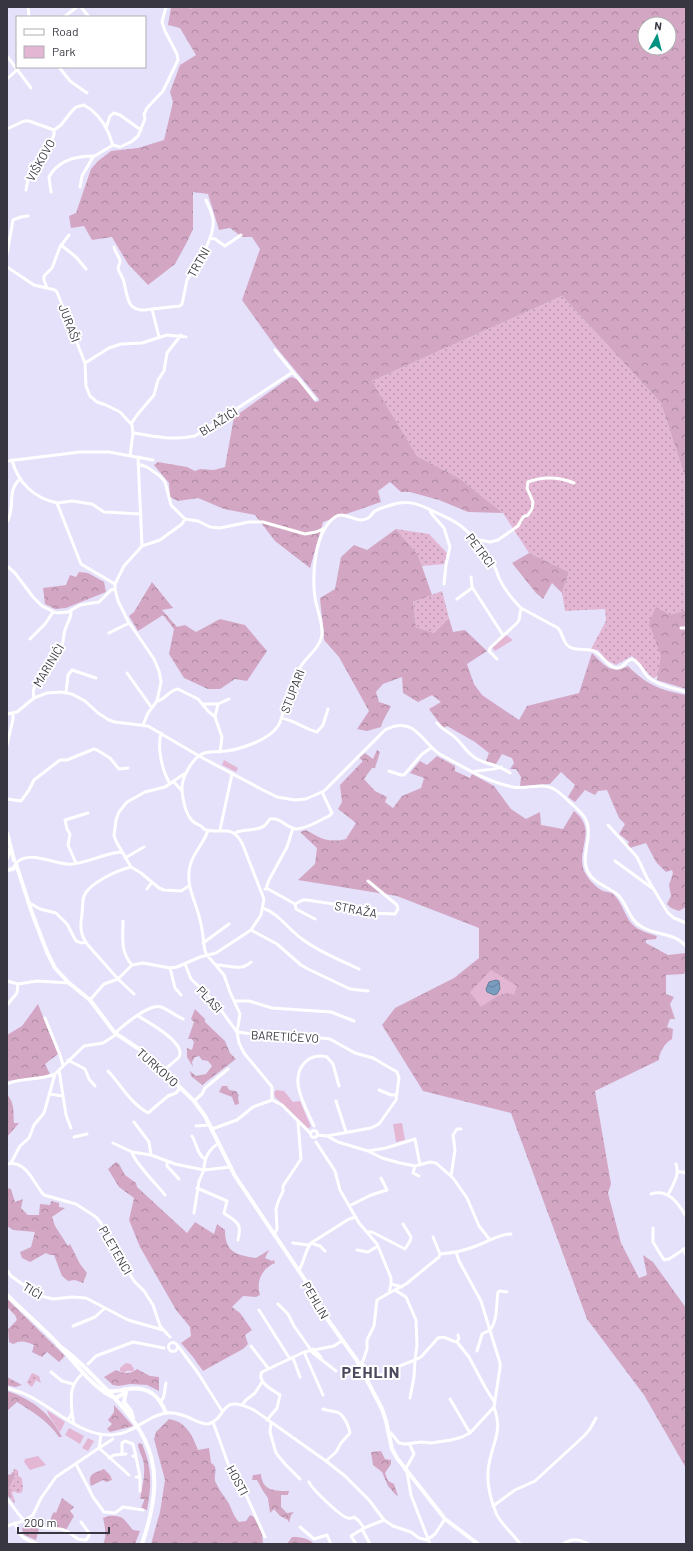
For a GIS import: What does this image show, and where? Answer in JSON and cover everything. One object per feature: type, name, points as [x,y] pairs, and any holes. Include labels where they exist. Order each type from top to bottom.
[{"type":"main road","points":[[7,833],[28,902]]},
{"type":"main road","points":[[10,845],[7,859],[15,862]]},
{"type":"main road","points":[[9,871],[15,868],[15,862]]},
{"type":"main road","points":[[9,871],[15,872],[21,880]]},
{"type":"main road","name":"TURKOVO","points":[[28,902],[47,952],[55,968],[69,983],[90,1000],[116,1034],[145,1053],[194,1100],[211,1127],[231,1167],[252,1201]]},
{"type":"main road","name":"PEHLIN","points":[[252,1201],[311,1290],[328,1320],[360,1364],[382,1409],[389,1432],[392,1449],[406,1471],[446,1519],[478,1544]]},
{"type":"main road","points":[[7,1295],[116,1398],[135,1421]]},
{"type":"main road","points":[[58,1344],[74,1363],[98,1387],[106,1394],[116,1398]]},
{"type":"main road","points":[[108,1391],[118,1392],[127,1389],[148,1391],[162,1401],[166,1413]]},
{"type":"main road","points":[[116,1398],[126,1392],[136,1389]]},
{"type":"main road","points":[[116,1398],[118,1392]]},
{"type":"main road","points":[[126,1392],[124,1402],[131,1411],[149,1449],[154,1480],[153,1504],[142,1544]]},
{"type":"street","points":[[65,16],[77,7]]},
{"type":"street","points":[[81,7],[88,16]]},
{"type":"street","points":[[51,192],[49,177],[64,161],[72,158],[94,156],[113,145],[120,147],[131,142],[138,136],[145,119],[144,114],[147,108],[163,92],[178,60],[177,54],[162,22],[166,7]]},
{"type":"street","points":[[7,56],[16,67]]},
{"type":"street","points":[[61,68],[70,81],[87,93]]},
{"type":"street","points":[[7,79],[18,69],[32,88]]},
{"type":"street","name":"VIŠKOVO","points":[[54,130],[61,125],[70,112],[76,107],[84,105],[98,116],[106,128]]},
{"type":"street","points":[[113,145],[106,128],[110,116],[114,113],[120,115],[141,130]]},
{"type":"street","name":"VIŠKOVO","points":[[7,129],[24,121],[29,121],[54,130]]},
{"type":"street","name":"VIŠKOVO","points":[[26,190],[28,179],[37,171],[54,135],[54,130]]},
{"type":"street","points":[[80,187],[84,171],[94,156]]},
{"type":"street","name":"TRTNI","points":[[114,247],[120,260],[118,267],[124,281],[126,296],[132,308],[144,311],[180,306],[182,304],[187,280],[205,251],[214,226],[214,220],[206,200]]},
{"type":"street","points":[[7,254],[13,220],[28,216]]},
{"type":"street","points":[[47,288],[44,278],[52,268],[62,245],[69,235]]},
{"type":"street","name":"TRTNI","points":[[210,238],[216,239],[225,246],[241,235]]},
{"type":"street","points":[[62,245],[76,257],[86,269]]},
{"type":"street","name":"JURAŠI","points":[[7,267],[24,280],[34,285],[57,292],[61,298],[70,326],[85,363]]},
{"type":"street","points":[[152,309],[158,337]]},
{"type":"street","points":[[130,456],[133,433],[131,424],[116,409],[97,402],[90,396],[86,386],[85,363],[115,346],[126,343],[142,343],[166,335],[181,335],[186,337]]},
{"type":"street","points":[[131,424],[154,395],[156,386],[164,371],[167,353],[181,335]]},
{"type":"street","points":[[275,350],[315,399]]},
{"type":"street","name":"BLAŽIĆI","points":[[133,433],[175,439],[195,436],[293,372]]},
{"type":"street","points":[[7,461],[80,452],[109,452],[153,460]]},
{"type":"street","points":[[138,457],[142,546]]},
{"type":"street","points":[[12,460],[20,479],[34,493],[42,498],[57,503],[72,501],[92,504],[104,512],[141,514]]},
{"type":"street","points":[[138,464],[147,467],[160,476],[165,482],[171,505],[185,519],[198,521],[220,528],[249,522],[263,522],[306,534],[316,532],[326,527]]},
{"type":"street","points":[[475,539],[490,542],[498,540],[518,526],[523,517],[528,515],[532,509],[533,502],[527,488],[528,482],[534,479],[554,477],[574,483]]},
{"type":"street","points":[[7,522],[12,509],[12,489],[20,479]]},
{"type":"street","name":"PETRCI","points":[[326,527],[334,518],[340,515],[362,520],[368,518],[376,510],[405,501],[413,502],[449,518],[475,539],[495,566],[507,592],[521,608],[558,628],[567,645],[576,649],[591,650],[596,652],[607,663],[618,668],[622,667],[632,659],[637,661],[647,676],[658,683],[686,692]]},
{"type":"street","points":[[57,503],[81,564],[115,584]]},
{"type":"street","points":[[430,510],[444,528],[450,547],[444,584]]},
{"type":"street","points":[[143,725],[157,701],[161,682],[159,671],[154,659],[129,623],[118,601],[115,584],[124,566],[142,546],[160,540],[182,524],[185,519]]},
{"type":"street","name":"STUPARI","points":[[199,756],[204,753],[234,750],[259,741],[271,734],[278,727],[288,694],[301,666],[309,654],[318,646],[322,636],[322,626],[315,597],[314,572],[319,544],[326,527]]},
{"type":"street","points":[[7,566],[15,573],[33,597],[42,606],[53,612],[62,613],[80,605],[100,602],[111,590],[115,589]]},
{"type":"street","points":[[471,577],[472,588],[503,635]]},
{"type":"street","points":[[457,599],[472,588]]},
{"type":"street","points":[[497,659],[489,650],[492,645],[519,620],[521,608]]},
{"type":"street","name":"MARINIĆI","points":[[34,698],[33,692],[41,673],[62,647],[65,629],[71,617],[71,610]]},
{"type":"street","points":[[30,639],[45,624],[53,612]]},
{"type":"street","points":[[109,633],[129,623]]},
{"type":"street","points":[[681,628],[686,628]]},
{"type":"street","points":[[66,693],[68,675],[72,670],[96,678]]},
{"type":"street","points":[[127,674],[152,708]]},
{"type":"street","points":[[157,701],[160,701],[175,689],[198,699],[215,717],[222,737],[220,752]]},
{"type":"street","points":[[7,714],[20,710],[34,698],[47,693],[66,693],[79,697],[109,720],[143,725],[161,733],[232,774],[284,799],[294,800],[306,799],[322,792],[385,730],[402,726],[411,727],[416,730],[438,754],[486,779],[513,787],[524,788],[547,786],[553,788],[583,815],[589,834],[585,861],[590,874],[596,881],[620,897],[631,917],[637,924],[645,929],[673,936],[679,939],[686,946]]},
{"type":"street","points":[[203,704],[218,704],[229,699]]},
{"type":"street","points":[[215,717],[218,704]]},
{"type":"street","points":[[281,718],[295,722],[307,729],[317,732],[323,725],[328,709]]},
{"type":"street","points":[[7,745],[14,718],[13,713]]},
{"type":"street","points":[[437,723],[442,729],[452,734],[470,754],[485,763],[500,767],[510,772]]},
{"type":"street","points":[[161,733],[159,742],[165,772],[170,784]]},
{"type":"street","points":[[389,771],[404,775],[422,754],[431,748]]},
{"type":"street","points":[[7,799],[21,801],[34,780],[58,761],[67,760],[94,749],[100,750],[110,758],[119,769],[128,768]]},
{"type":"street","points":[[189,886],[181,891],[164,890],[159,888],[141,872],[131,867],[114,836],[116,820],[123,807],[132,798],[145,792],[160,789],[174,782],[185,774],[199,756]]},
{"type":"street","points":[[474,772],[500,767]]},
{"type":"street","points":[[185,774],[182,791],[190,820],[208,830],[220,830],[235,833],[265,826],[270,819],[275,818],[292,828],[302,828],[332,813],[322,792]]},
{"type":"street","points":[[220,830],[232,774]]},
{"type":"street","points":[[174,782],[182,791]]},
{"type":"street","points":[[76,863],[69,848],[70,834],[65,820],[88,813]]},
{"type":"street","points":[[608,825],[637,858],[653,889],[670,916],[686,923]]},
{"type":"street","points":[[266,889],[269,880],[287,847],[292,828]]},
{"type":"street","points":[[206,955],[200,920],[189,886],[188,875],[192,858],[205,840],[208,830]]},
{"type":"street","points":[[90,1000],[104,984],[118,979],[132,965],[142,963],[170,968],[185,964],[206,955],[216,953],[251,930],[261,915],[264,899],[256,882],[242,843],[235,833]]},
{"type":"street","points":[[125,858],[144,847]]},
{"type":"street","points":[[15,862],[30,857],[65,864],[76,863],[122,852]]},
{"type":"street","points":[[615,861],[653,889]]},
{"type":"street","points":[[131,867],[109,876],[91,887],[86,893],[83,900],[81,931],[82,937],[86,942],[118,979],[134,994]]},
{"type":"street","points":[[147,890],[152,882]]},
{"type":"street","name":"STRAŽA","points":[[295,904],[307,900],[346,906],[365,913],[395,914],[398,909],[397,905],[368,882]]},
{"type":"street","points":[[261,890],[268,889],[295,904],[296,909],[315,919]]},
{"type":"street","points":[[28,902],[44,910],[56,913],[71,929],[76,941],[82,943],[86,942]]},
{"type":"street","points":[[263,908],[273,912],[300,938],[311,945],[359,969]]},
{"type":"street","points":[[123,921],[124,953],[126,959],[132,965]]},
{"type":"street","points":[[203,943],[229,924]]},
{"type":"street","points":[[251,930],[277,944],[290,957],[308,969],[350,989],[368,991]]},
{"type":"street","name":"BARETIĆEVO","points":[[206,955],[224,975],[241,1017],[237,1032],[239,1042],[244,1053],[272,1087],[272,1100]]},
{"type":"street","points":[[217,966],[235,968],[247,966],[251,962]]},
{"type":"street","name":"PLASI","points":[[185,964],[191,978],[214,1002],[237,1032]]},
{"type":"street","name":"PLASI","points":[[170,968],[175,988],[181,995]]},
{"type":"street","points":[[7,981],[18,984],[37,981],[69,983]]},
{"type":"street","points":[[7,1005],[17,993],[18,984]]},
{"type":"street","points":[[235,1002],[249,1001],[272,1008],[331,1012],[354,1020]]},
{"type":"street","name":"PLETENCI","points":[[7,1084],[14,1081],[44,1079],[55,1074],[84,1046],[103,1042],[116,1034],[128,1021],[150,1008],[160,1007],[183,1019]]},
{"type":"street","points":[[138,1016],[169,1036],[178,1044],[180,1053],[178,1058],[163,1071]]},
{"type":"street","points":[[45,1018],[63,1065]]},
{"type":"street","name":"BARETIĆEVO","points":[[237,1032],[254,1035],[286,1035],[330,1039],[355,1054],[373,1058],[397,1072],[399,1078],[394,1105],[379,1124],[371,1128],[327,1136],[314,1134],[314,1126],[299,1093],[298,1078],[303,1064],[312,1057],[327,1057],[333,1064],[339,1086]]},
{"type":"street","points":[[68,1060],[85,1069],[89,1079],[95,1086]]},
{"type":"street","points":[[194,1100],[202,1094],[205,1088],[228,1069]]},
{"type":"street","points":[[59,1070],[66,1115],[71,1128]]},
{"type":"street","points":[[108,1071],[132,1101],[148,1113],[168,1096],[176,1093],[180,1088]]},
{"type":"street","name":"PLETENCI","points":[[55,1074],[44,1113],[34,1125],[29,1138],[20,1146],[9,1164],[18,1165],[27,1171],[44,1195],[76,1204],[96,1217],[101,1223],[106,1235],[134,1281],[144,1291],[153,1305],[157,1313],[160,1326],[176,1344]]},
{"type":"street","points":[[379,1090],[396,1096]]},
{"type":"street","points":[[49,1094],[63,1096]]},
{"type":"street","points":[[196,1126],[211,1127],[236,1120],[253,1107],[272,1100],[282,1105],[298,1122],[314,1134],[316,1142],[335,1171],[340,1190],[356,1217],[378,1246],[391,1278],[389,1293]]},
{"type":"street","points":[[336,1100],[346,1132]]},
{"type":"street","points":[[134,1122],[149,1142],[151,1155]]},
{"type":"street","points":[[274,1235],[277,1229],[276,1209],[284,1191],[283,1186],[300,1162],[301,1156],[298,1122]]},
{"type":"street","points":[[451,1176],[455,1150],[454,1132],[457,1129],[461,1129]]},
{"type":"street","points":[[74,1136],[87,1134]]},
{"type":"street","points":[[192,1136],[199,1154],[205,1159]]},
{"type":"street","points":[[327,1136],[338,1142],[368,1151],[382,1158],[415,1166],[432,1162],[451,1176],[467,1198],[479,1226],[490,1240]]},
{"type":"street","points":[[368,1151],[386,1148],[415,1138],[420,1165]]},
{"type":"street","points":[[113,1143],[132,1152],[151,1155],[175,1164],[204,1170],[231,1167]]},
{"type":"street","points":[[194,1213],[197,1188],[204,1170],[205,1159],[219,1143]]},
{"type":"street","points":[[132,1152],[132,1155],[141,1167],[165,1195]]},
{"type":"street","points":[[167,1161],[167,1166],[179,1179]]},
{"type":"street","points":[[668,1195],[678,1172],[676,1164]]},
{"type":"street","points":[[415,1166],[413,1172],[419,1176]]},
{"type":"street","points":[[678,1172],[684,1172],[686,1174]]},
{"type":"street","points":[[350,1206],[371,1195],[387,1190],[380,1178]]},
{"type":"street","points":[[197,1188],[227,1201],[224,1213],[236,1222],[239,1227],[240,1230],[238,1240]]},
{"type":"street","points":[[651,1194],[659,1192],[676,1200],[686,1216]]},
{"type":"street","points":[[298,1270],[310,1244],[349,1219],[356,1217]]},
{"type":"street","points":[[367,1232],[372,1232],[405,1249],[411,1236],[403,1224]]},
{"type":"street","points":[[653,1228],[652,1242],[664,1260],[669,1259],[684,1248],[686,1255]]},
{"type":"street","points":[[511,1234],[498,1236],[475,1247],[440,1254],[439,1257],[402,1287],[377,1300],[374,1326],[367,1340],[367,1349],[360,1364],[370,1376],[376,1377],[392,1368],[420,1357],[438,1338],[445,1337],[449,1341],[456,1342],[469,1357],[494,1405],[498,1432],[489,1464],[489,1486],[493,1506],[499,1520],[520,1544]]},
{"type":"street","points":[[433,1237],[440,1254]]},
{"type":"street","points":[[293,1242],[320,1246],[325,1251]]},
{"type":"street","points":[[357,1250],[368,1252],[378,1246]]},
{"type":"street","points":[[389,1432],[392,1433],[399,1443],[410,1445],[421,1442],[431,1443],[462,1437],[470,1433],[494,1405],[500,1368],[481,1301],[459,1261],[456,1252]]},
{"type":"street","name":"TIĆI","points":[[7,1270],[11,1276],[36,1294],[45,1298],[86,1298]]},
{"type":"street","points":[[391,1284],[402,1287]]},
{"type":"street","points":[[395,1290],[406,1297],[416,1320],[418,1345],[410,1398]]},
{"type":"street","points":[[477,1352],[482,1334],[490,1330],[493,1324],[496,1314],[498,1293],[500,1291],[507,1292]]},
{"type":"street","name":"PLETENCI","points":[[86,1298],[133,1322],[164,1331]]},
{"type":"street","points":[[278,1304],[288,1314],[294,1326],[313,1353],[336,1370]]},
{"type":"street","points":[[74,1326],[95,1317],[105,1308]]},
{"type":"street","points":[[259,1310],[292,1359],[300,1377]]},
{"type":"street","points":[[456,1342],[459,1338],[458,1335]]},
{"type":"street","points":[[170,1337],[169,1345],[172,1351]]},
{"type":"street","points":[[242,1405],[255,1393],[262,1382],[261,1373],[263,1371],[292,1359],[304,1352],[334,1346],[343,1340]]},
{"type":"street","points":[[88,1364],[96,1356],[133,1342],[164,1348],[185,1357]]},
{"type":"street","points":[[164,1348],[169,1345],[176,1344]]},
{"type":"street","points":[[172,1351],[177,1350],[176,1344]]},
{"type":"street","points":[[176,1344],[198,1373],[222,1411]]},
{"type":"street","points":[[251,1346],[268,1368]]},
{"type":"street","points":[[304,1352],[323,1395]]},
{"type":"street","points":[[51,1372],[62,1381],[73,1384]]},
{"type":"street","points":[[74,1424],[71,1399],[73,1384],[81,1375]]},
{"type":"street","points":[[262,1382],[280,1395],[277,1408],[267,1420]]},
{"type":"street","points":[[162,1401],[165,1396],[164,1389],[166,1383]]},
{"type":"street","points":[[7,1388],[26,1394],[74,1424],[101,1435],[118,1434],[129,1431],[156,1416],[166,1413],[184,1415],[204,1424],[213,1422],[222,1411],[230,1405],[242,1405],[254,1410],[326,1461],[361,1492],[384,1520],[394,1526],[411,1532],[419,1538],[427,1540],[430,1544]]},
{"type":"street","points":[[450,1399],[470,1433]]},
{"type":"street","points":[[323,1410],[339,1413],[345,1420],[349,1431],[348,1435],[336,1452],[326,1461]]},
{"type":"street","points":[[68,1420],[72,1413]]},
{"type":"street","points":[[493,1506],[515,1490],[528,1485],[540,1476],[584,1436],[596,1418]]},
{"type":"street","name":"HOSTI","points":[[213,1422],[231,1472],[247,1497],[265,1536]]},
{"type":"street","points":[[271,1423],[270,1432],[276,1453],[300,1479]]},
{"type":"street","points":[[99,1448],[101,1435]]},
{"type":"street","points":[[7,1526],[23,1521],[33,1515],[41,1498],[56,1477],[113,1439]]},
{"type":"street","points":[[122,1454],[122,1443],[125,1441],[133,1444],[140,1491]]},
{"type":"street","points":[[406,1471],[414,1454],[410,1445]]},
{"type":"street","points":[[99,1448],[129,1475]]},
{"type":"street","points":[[109,1458],[114,1455],[126,1454]]},
{"type":"street","points":[[76,1464],[93,1497],[104,1512],[116,1513],[123,1507],[143,1510]]},
{"type":"street","name":"PEHLIN","points":[[406,1471],[411,1495],[427,1540]]},
{"type":"street","points":[[309,1482],[311,1487],[346,1517],[354,1517],[359,1521],[370,1544]]},
{"type":"street","points":[[7,1498],[23,1521],[33,1526],[52,1530],[64,1530],[77,1539],[86,1540],[89,1533],[81,1522]]},
{"type":"street","points":[[427,1540],[435,1534],[446,1519]]},
{"type":"street","points":[[356,1544],[351,1536],[384,1520]]},
{"type":"street","points":[[15,1523],[19,1534],[22,1537],[38,1544]]},
{"type":"street","points":[[300,1527],[314,1539],[327,1535],[330,1544]]},
{"type":"street","points":[[563,1544],[572,1539],[580,1540],[589,1544]]},
{"type":"green space","points":[[171,7],[189,7],[191,9],[192,7],[686,7],[686,480],[661,403],[562,296],[372,381],[417,456],[459,478],[503,513],[468,512],[439,500],[410,492],[401,492],[390,482],[378,491],[381,502],[323,522],[310,568],[275,541],[255,515],[224,509],[198,498],[178,501],[170,497],[169,483],[154,465],[158,462],[187,467],[195,471],[200,469],[214,470],[225,467],[234,417],[289,378],[292,377],[298,380],[315,402],[319,401],[319,399],[275,346],[242,300],[260,249],[252,237],[242,237],[230,228],[219,230],[208,194],[193,192],[193,229],[186,244],[175,264],[148,285],[128,264],[112,237],[92,240],[84,226],[71,228],[69,216],[76,213],[91,169],[98,161],[111,151],[138,148],[164,140],[173,102],[170,92],[180,65],[196,55],[180,28],[168,25]]},
{"type":"green space","points":[[562,296],[661,403],[686,480],[686,610],[670,615],[670,672],[653,678],[632,656],[616,665],[606,660],[598,650],[591,649],[606,621],[605,609],[565,611],[562,593],[569,572],[529,553],[503,513],[459,478],[417,456],[372,381]]},
{"type":"green space","points":[[396,529],[429,534],[447,553],[444,564],[422,566],[418,555]]},
{"type":"green space","points":[[396,529],[418,555],[432,595],[413,602],[416,627],[434,633],[449,618],[453,632],[465,630],[487,651],[467,664],[474,684],[482,695],[519,720],[527,706],[579,693],[592,653],[604,665],[612,669],[622,669],[628,666],[641,678],[654,686],[686,695],[686,907],[679,911],[671,908],[667,904],[671,896],[669,885],[673,873],[672,870],[666,872],[656,862],[646,843],[630,848],[627,845],[629,842],[619,834],[625,824],[619,818],[607,790],[598,791],[595,795],[585,790],[575,802],[568,797],[575,785],[561,772],[550,784],[520,786],[521,777],[516,769],[510,769],[514,763],[512,758],[502,754],[496,764],[486,761],[489,753],[475,742],[447,726],[443,728],[429,709],[441,702],[432,695],[418,702],[403,693],[402,677],[383,684],[376,692],[379,702],[391,706],[381,727],[367,731],[357,729],[369,711],[339,657],[324,640],[320,598],[335,589],[341,557],[354,545],[367,550]]},
{"type":"green space","points":[[529,553],[569,572],[562,593],[552,583],[543,599],[536,593],[512,563]]},
{"type":"green space","points":[[79,572],[88,573],[104,582],[106,592],[66,608],[55,609],[45,604],[43,588],[66,585],[70,575],[76,577]]},
{"type":"green space","points":[[152,582],[173,608],[162,610],[177,627],[185,625],[196,632],[220,619],[245,625],[267,651],[247,681],[235,679],[220,689],[208,689],[184,678],[169,654],[174,629],[163,615],[138,631],[129,616],[134,612]]},
{"type":"green space","points":[[442,591],[449,618],[434,633],[416,627],[413,602]]},
{"type":"green space","points":[[656,607],[670,615],[686,610],[686,689],[657,680],[661,656],[649,623]]},
{"type":"green space","points":[[506,635],[513,640],[495,651],[492,648]]},
{"type":"green space","points":[[377,750],[380,752],[375,768],[372,768],[364,779],[375,791],[387,797],[385,802],[393,808],[402,796],[421,788],[424,778],[410,773],[420,761],[427,765],[437,756],[455,766],[455,771],[470,778],[472,774],[494,786],[511,809],[526,819],[540,812],[541,825],[563,829],[574,811],[581,818],[586,831],[582,860],[584,871],[589,878],[600,889],[612,893],[615,896],[632,924],[644,932],[657,936],[656,939],[646,940],[646,943],[668,955],[686,953],[686,970],[684,974],[666,975],[666,994],[674,997],[670,1004],[675,1019],[670,1019],[667,1027],[673,1029],[672,1039],[663,1048],[659,1060],[595,1091],[611,1184],[608,1193],[621,1243],[639,1278],[647,1275],[643,1255],[653,1262],[686,1308],[686,1468],[644,1395],[587,1319],[511,1113],[423,1091],[382,1025],[395,1008],[454,978],[479,958],[479,928],[397,896],[298,880],[315,864],[317,848],[300,832],[306,830],[321,838],[334,841],[346,839],[356,823],[338,809],[342,802],[340,785],[363,761],[359,758],[365,753],[373,759]]},
{"type":"green space","points":[[224,760],[238,768],[236,772],[222,765]]},
{"type":"green space","points":[[491,970],[517,986],[514,995],[501,995],[481,1007],[470,992]]},
{"type":"green space","points":[[38,1004],[58,1054],[45,1064],[51,1076],[7,1081],[7,1035],[22,1026]]},
{"type":"green space","points":[[195,1009],[205,1019],[205,1022],[225,1041],[230,1053],[236,1059],[202,1085],[191,1076],[190,1071],[196,1076],[206,1074],[212,1066],[208,1061],[202,1060],[199,1056],[195,1057],[192,1062],[193,1067],[187,1057],[187,1048],[192,1050],[194,1042],[192,1039],[188,1039],[194,1022],[191,1019]]},
{"type":"green space","points":[[222,1086],[227,1086],[229,1090],[236,1091],[239,1096],[239,1104],[235,1105],[232,1097],[219,1092]]},
{"type":"green space","points":[[276,1090],[284,1091],[293,1102],[300,1101],[311,1127],[308,1128],[275,1097],[274,1093]]},
{"type":"green space","points":[[7,1094],[12,1104],[14,1123],[19,1123],[7,1137]]},
{"type":"green space","points":[[402,1123],[405,1140],[396,1142],[393,1124]]},
{"type":"green space","points":[[116,1162],[119,1164],[125,1175],[136,1183],[137,1187],[187,1233],[195,1222],[214,1234],[217,1224],[225,1230],[227,1244],[233,1252],[243,1256],[256,1258],[269,1250],[265,1258],[272,1261],[274,1260],[275,1263],[263,1272],[259,1281],[260,1295],[256,1297],[243,1296],[232,1307],[240,1313],[252,1330],[245,1335],[248,1344],[243,1349],[203,1371],[181,1343],[191,1336],[190,1327],[176,1310],[140,1247],[129,1220],[134,1198],[119,1187],[108,1169]]},
{"type":"green space","points":[[7,1188],[11,1189],[15,1202],[23,1199],[21,1208],[28,1215],[39,1215],[40,1204],[50,1205],[51,1201],[59,1203],[59,1207],[65,1208],[52,1217],[55,1226],[68,1246],[70,1244],[80,1264],[87,1273],[83,1283],[75,1280],[68,1281],[62,1276],[54,1255],[46,1253],[30,1262],[22,1258],[20,1252],[31,1247],[35,1232],[13,1230],[7,1226]]},
{"type":"green space","points":[[7,1299],[65,1356],[59,1362],[47,1352],[42,1357],[32,1352],[34,1345],[26,1342],[18,1342],[13,1344],[9,1342],[8,1329],[17,1320],[15,1315],[7,1307]]},
{"type":"green space","points":[[126,1363],[131,1364],[134,1369],[133,1371],[126,1371],[125,1373],[120,1371],[120,1368]]},
{"type":"green space","points":[[137,1369],[150,1376],[159,1377],[159,1391],[147,1385],[113,1385],[104,1377],[116,1370],[127,1373]]},
{"type":"green space","points":[[32,1373],[39,1376],[41,1383],[36,1380],[32,1387],[27,1382]]},
{"type":"green space","points":[[7,1377],[22,1385],[15,1387],[7,1385]]},
{"type":"green space","points":[[7,1391],[24,1398],[39,1408],[52,1421],[62,1437],[59,1437],[55,1431],[40,1417],[17,1402],[7,1411]]},
{"type":"green space","points":[[114,1405],[133,1426],[110,1432],[107,1429],[112,1424],[108,1420],[114,1412]]},
{"type":"green space","points":[[47,1410],[65,1422],[60,1432],[48,1414]]},
{"type":"green space","points":[[169,1419],[180,1423],[188,1430],[198,1450],[209,1448],[211,1463],[215,1467],[215,1480],[234,1515],[239,1522],[246,1521],[250,1515],[254,1517],[262,1533],[263,1544],[151,1544],[160,1512],[165,1480],[154,1439],[156,1432]]},
{"type":"green space","points":[[69,1428],[84,1436],[80,1444],[65,1435]]},
{"type":"green space","points":[[88,1438],[94,1441],[88,1451],[82,1448]]},
{"type":"green space","points":[[139,1443],[142,1444],[148,1461],[150,1476],[150,1492],[147,1510],[141,1508],[144,1501],[144,1499],[140,1499],[144,1463],[139,1450]]},
{"type":"green space","points":[[381,1451],[385,1459],[391,1460],[391,1464],[385,1473],[388,1481],[394,1484],[398,1496],[388,1486],[382,1472],[373,1465],[371,1452]]},
{"type":"green space","points":[[38,1456],[46,1465],[30,1470],[24,1462],[25,1459]]},
{"type":"green space","points":[[14,1469],[18,1470],[18,1475],[22,1479],[23,1489],[21,1493],[14,1491],[12,1493],[15,1501],[14,1503],[10,1498],[12,1497],[9,1489],[16,1475],[13,1472]]},
{"type":"green space","points":[[104,1469],[110,1475],[112,1480],[106,1482],[103,1480],[91,1486],[90,1479],[92,1474]]},
{"type":"green space","points":[[13,1472],[16,1474],[9,1489],[12,1497],[10,1498],[7,1495],[7,1474],[10,1475]]},
{"type":"green space","points":[[261,1474],[264,1484],[270,1489],[289,1491],[288,1495],[281,1495],[281,1507],[287,1513],[294,1512],[291,1515],[289,1523],[288,1520],[280,1516],[274,1509],[270,1513],[268,1498],[257,1480],[252,1480],[253,1475]]},
{"type":"green space","points":[[62,1498],[74,1507],[70,1511],[74,1516],[66,1530],[53,1528],[51,1522],[51,1518],[54,1512],[56,1513]]},
{"type":"green space","points":[[109,1516],[121,1517],[133,1530],[140,1531],[135,1544],[103,1544],[105,1528],[103,1518]]},
{"type":"green space","points":[[28,1526],[39,1529],[36,1540],[24,1535],[22,1529],[23,1527]]},
{"type":"green space","points":[[292,1537],[307,1539],[314,1544],[287,1544]]},
{"type":"water","points":[[496,980],[499,981],[500,989],[497,994],[494,995],[487,992],[486,989],[489,982]]},
{"type":"district","name":"PEHLIN","points":[[371,1371]]}]
